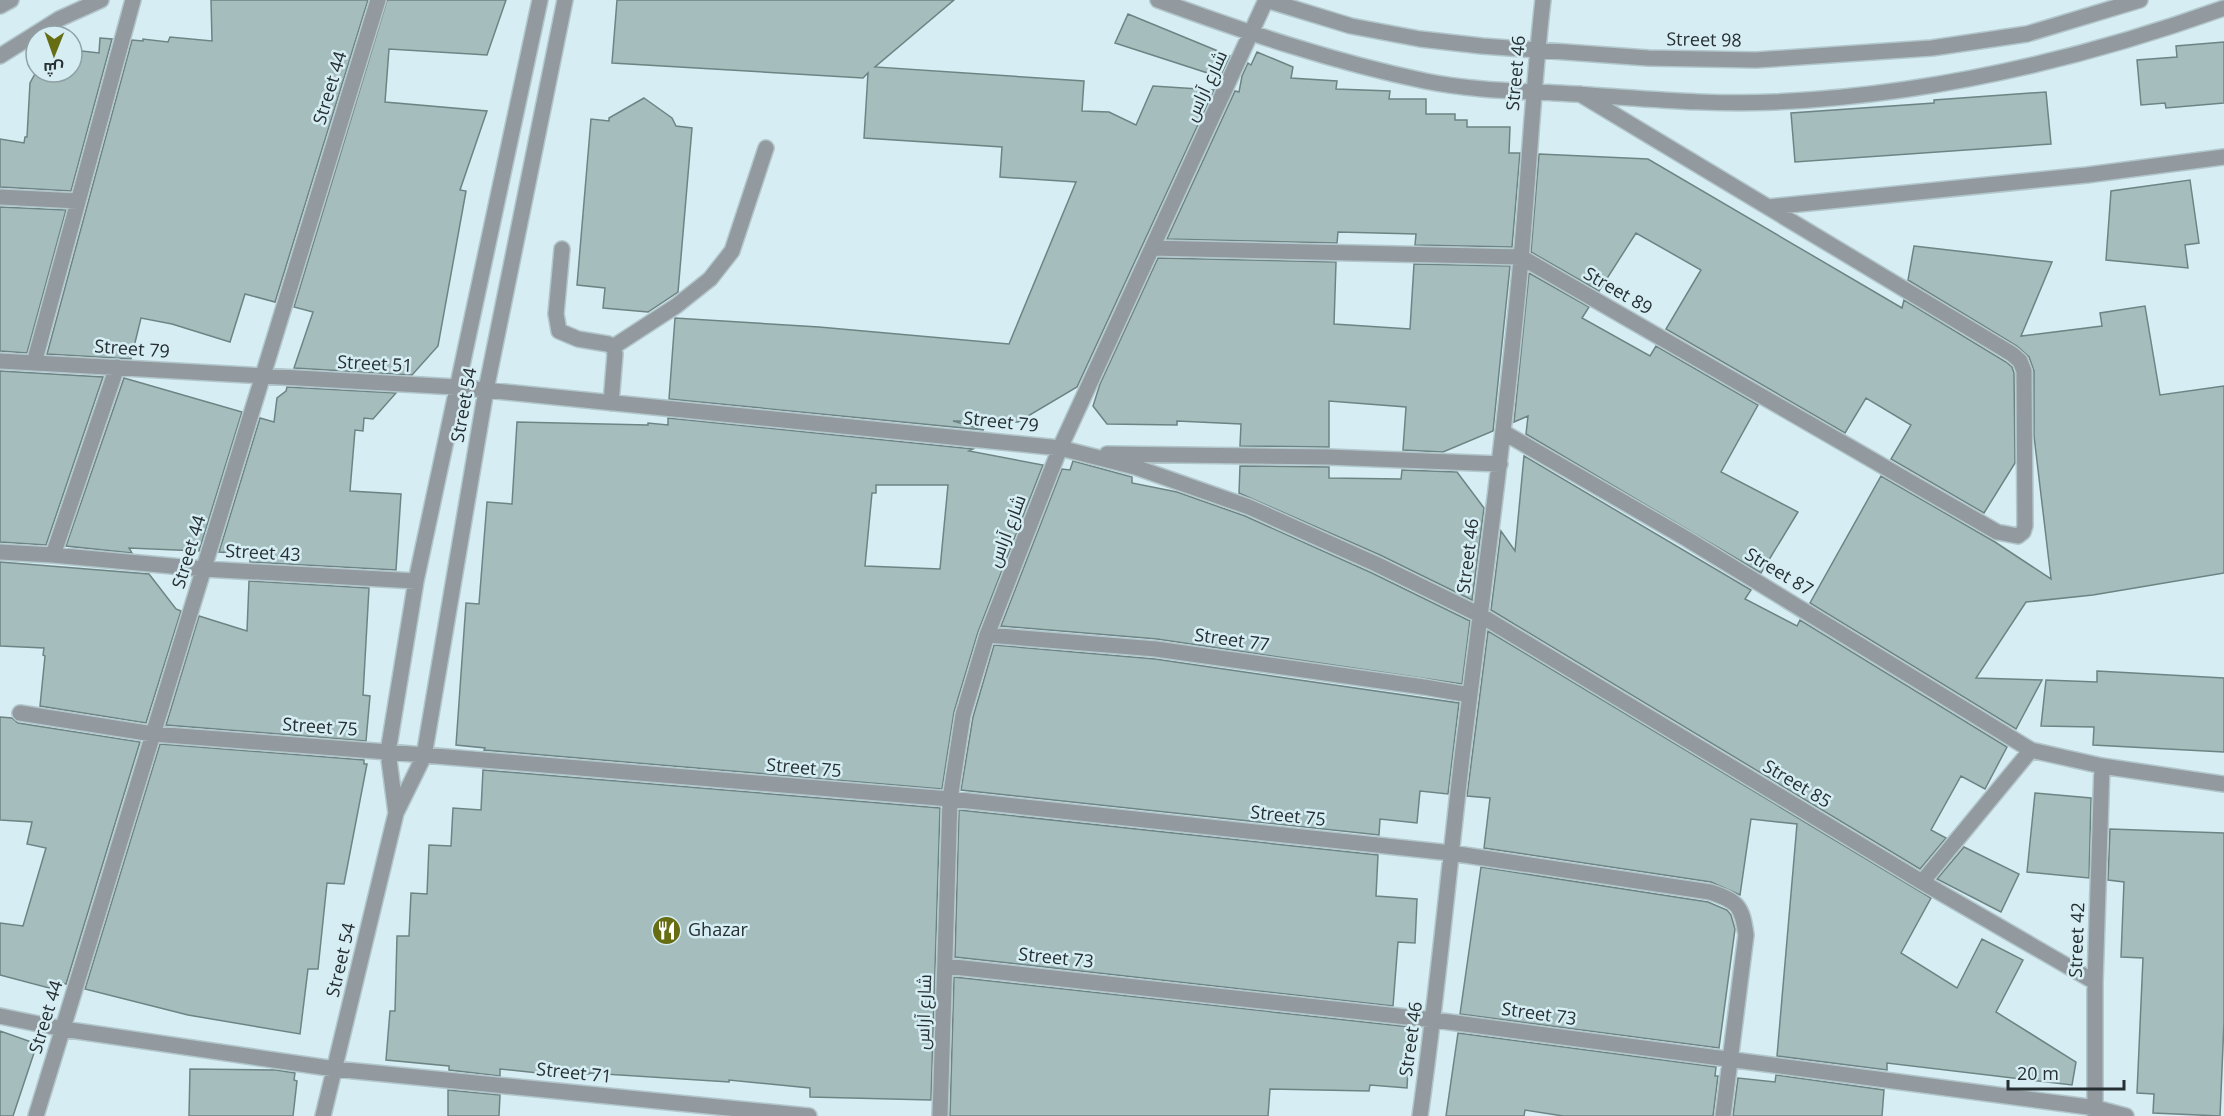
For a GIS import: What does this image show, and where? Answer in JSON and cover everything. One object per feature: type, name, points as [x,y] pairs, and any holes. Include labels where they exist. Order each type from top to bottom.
[{"type":"street","points":[[0,6],[11,0]]},
{"type":"street","points":[[0,56],[59,19],[101,0]]},
{"type":"street","points":[[34,363],[133,0]]},
{"type":"street","name":"Street 44","points":[[36,1116],[378,0]]},
{"type":"street","name":"Street 54","points":[[323,1116],[396,813],[424,756],[486,390],[565,0]]},
{"type":"street","points":[[1158,0],[1252,34],[1368,68],[1429,81],[1534,92],[1707,102],[1774,102],[1923,87],[1991,76],[2153,33],[2224,8]]},
{"type":"street","name":"شارع آراس","points":[[940,1116],[950,799],[963,715],[987,635],[1060,448],[1266,0]]},
{"type":"street","name":"Street 98","points":[[1266,0],[1351,26],[1420,39],[1648,58],[1756,60],[1920,49],[2027,34],[2140,0]]},
{"type":"street","name":"Street 46","points":[[1420,1116],[1434,1020],[1451,853],[1500,464],[1521,257],[1543,0]]},
{"type":"street","name":"Street 54","points":[[396,813],[388,752],[416,581],[537,1]]},
{"type":"street","points":[[1580,94],[1769,207],[2087,175],[2224,157]]},
{"type":"street","points":[[562,249],[556,314],[559,331],[578,339],[613,347],[676,306],[710,279],[732,251],[766,148]]},
{"type":"street","points":[[0,197],[78,201]]},
{"type":"street","name":"Street 89","points":[[1152,248],[1521,257],[1997,532],[2018,536],[2023,532],[2025,526],[2026,477],[2024,371],[2020,361],[1769,207]]},
{"type":"street","points":[[611,403],[615,354],[613,347]]},
{"type":"street","name":"Street 79","points":[[0,362],[117,367],[262,378]]},
{"type":"street","points":[[53,555],[117,367]]},
{"type":"street","name":"Street 51","points":[[262,378],[486,390]]},
{"type":"street","name":"Street 79","points":[[486,390],[1060,448],[1087,454],[1135,467],[1249,507],[1377,564],[1480,615]]},
{"type":"street","name":"Street 87","points":[[1503,432],[1687,539],[2031,750],[2102,766],[2224,784]]},
{"type":"street","points":[[1087,454],[1316,457],[1500,464]]},
{"type":"street","name":"Street 43","points":[[0,552],[204,569],[416,581]]},
{"type":"street","name":"Street 85","points":[[1480,615],[1922,882],[2095,982]]},
{"type":"street","name":"Street 77","points":[[987,635],[1156,649],[1470,695]]},
{"type":"street","name":"Street 75","points":[[21,714],[153,734],[950,799],[1451,853],[1710,892],[1730,898],[1743,914],[1746,935],[1723,1116]]},
{"type":"street","points":[[1922,882],[2031,750]]},
{"type":"street","name":"Street 42","points":[[2095,1112],[2095,982],[2102,766]]},
{"type":"street","name":"Street 73","points":[[945,966],[1434,1020],[1730,1059],[2126,1116]]},
{"type":"street","name":"Street 71","points":[[0,1016],[63,1029],[335,1069],[809,1116]]},
{"type":"building","points":[[211,0],[368,0],[275,302],[245,294],[230,342],[172,324],[141,318],[131,359],[47,354],[132,40],[168,42],[170,37],[212,41]]},
{"type":"building","points":[[387,0],[506,0],[487,55],[389,49],[385,102],[487,111],[460,190],[466,191],[438,346],[412,375],[294,368],[313,312],[294,307]]},
{"type":"building","points":[[617,0],[954,0],[875,67],[1084,81],[1082,111],[1109,112],[1136,125],[1153,86],[1214,90],[1077,387],[1018,422],[953,421],[984,430],[669,399],[675,318],[819,327],[1009,344],[1076,182],[1000,177],[1002,147],[864,138],[868,73],[863,78],[612,63]]},
{"type":"building","points":[[1128,14],[1230,56],[1220,77],[1115,43]]},
{"type":"building","points":[[100,38],[112,39],[71,191],[0,187],[0,139],[24,143],[27,137],[30,84],[84,84],[84,51],[99,53]]},
{"type":"building","points":[[2224,42],[2224,103],[2166,108],[2165,103],[2141,105],[2137,60],[2177,57],[2176,46]]},
{"type":"building","points":[[1257,52],[1293,67],[1291,78],[1337,81],[1336,89],[1390,91],[1389,99],[1426,99],[1426,114],[1455,114],[1455,120],[1467,120],[1467,127],[1510,127],[1509,153],[1520,153],[1512,247],[1415,245],[1416,234],[1338,232],[1337,243],[1167,239],[1235,91],[1239,92],[1242,76],[1248,63],[1251,65]]},
{"type":"building","points":[[2046,92],[2051,144],[1795,162],[1791,113]]},
{"type":"building","points":[[644,98],[672,118],[676,126],[692,128],[678,292],[648,312],[603,308],[605,288],[577,285],[591,119],[609,121],[609,118]]},
{"type":"building","points":[[1539,154],[1648,159],[1902,308],[1904,300],[2006,362],[2012,367],[2014,373],[2015,463],[1984,513],[1891,459],[1911,425],[1866,398],[1845,433],[1666,329],[1701,270],[1636,233],[1599,291],[1531,252]]},
{"type":"building","points":[[2190,180],[2199,243],[2185,245],[2188,268],[2106,260],[2111,191]]},
{"type":"building","points":[[0,207],[66,210],[27,353],[0,351]]},
{"type":"building","points":[[1914,246],[2052,262],[2021,336],[2102,326],[2100,313],[2145,306],[2160,395],[2224,386],[2224,573],[2093,595],[2026,602],[1976,678],[2042,680],[2016,729],[1810,603],[1881,476],[1995,542],[2051,579],[2034,436],[2034,371],[2029,357],[2017,346],[1908,280]]},
{"type":"building","points":[[1158,258],[1336,262],[1334,324],[1410,329],[1414,264],[1510,266],[1493,431],[1443,452],[1403,450],[1406,407],[1329,401],[1329,447],[1240,446],[1241,424],[1177,421],[1177,425],[1107,424],[1093,406],[1100,384]]},
{"type":"building","points":[[1529,273],[1589,307],[1582,318],[1650,356],[1656,346],[1758,405],[1721,472],[1798,512],[1761,573],[1526,434],[1528,416],[1514,422]]},
{"type":"building","points":[[0,371],[103,377],[46,545],[0,542]]},
{"type":"building","points":[[124,378],[242,412],[199,551],[129,548],[132,553],[66,546]]},
{"type":"building","points":[[287,387],[396,393],[373,419],[364,418],[363,431],[355,430],[350,491],[401,494],[396,570],[250,562],[250,554],[219,552],[260,418],[274,422],[277,398],[286,391]]},
{"type":"building","points":[[668,418],[973,449],[969,451],[1043,465],[978,632],[954,712],[942,789],[484,750],[485,748],[456,745],[466,603],[479,604],[487,502],[512,504],[517,422],[668,425]],"holes":[[[876,485],[948,485],[940,569],[865,566],[872,493],[876,493]]]},
{"type":"building","points":[[1524,456],[1751,590],[1745,599],[1797,626],[1800,620],[2007,747],[1985,789],[1961,776],[1931,830],[1946,838],[1920,869],[1491,610],[1501,531],[1515,551]]},
{"type":"building","points":[[1073,461],[1132,477],[1132,483],[1177,492],[1245,516],[1372,573],[1470,621],[1462,684],[1157,639],[1001,626],[1062,469],[1070,470]]},
{"type":"building","points":[[1240,466],[1329,467],[1329,478],[1401,479],[1402,470],[1457,472],[1484,508],[1472,600],[1380,555],[1239,493]]},
{"type":"building","points":[[0,562],[149,574],[176,609],[181,611],[146,723],[40,706],[44,648],[0,646]]},
{"type":"building","points":[[249,581],[369,588],[363,695],[370,696],[366,741],[166,725],[199,616],[247,631]]},
{"type":"building","points":[[1488,631],[1931,898],[1901,953],[1957,988],[1982,939],[2023,960],[1996,1012],[2076,1062],[2072,1085],[1887,1063],[1887,1070],[1777,1056],[1797,824],[1751,819],[1740,895],[1711,882],[1484,848],[1490,798],[1467,796]]},
{"type":"building","points":[[994,645],[1155,659],[1459,703],[1448,794],[1420,791],[1417,823],[1380,819],[1379,835],[961,790],[973,717]]},
{"type":"building","points":[[2097,671],[2224,678],[2224,752],[2093,745],[2094,727],[2041,726],[2046,680],[2097,682]]},
{"type":"building","points":[[0,717],[12,718],[18,723],[140,742],[66,984],[57,982],[49,988],[0,975],[0,923],[23,926],[46,848],[27,844],[32,822],[0,820]]},
{"type":"building","points":[[160,744],[364,760],[364,764],[367,764],[344,884],[327,883],[318,969],[308,969],[300,1034],[188,1015],[85,989]]},
{"type":"building","points":[[483,770],[940,808],[931,1100],[810,1097],[810,1088],[729,1080],[729,1082],[539,1071],[538,1073],[500,1069],[500,1076],[449,1070],[449,1066],[386,1060],[390,1011],[395,1011],[397,936],[409,936],[411,893],[427,894],[429,845],[451,846],[453,808],[481,810]]},
{"type":"building","points":[[2035,793],[2091,798],[2089,878],[2027,872]]},
{"type":"building","points":[[959,810],[1378,855],[1376,896],[1417,899],[1415,943],[1398,942],[1393,1006],[955,957]]},
{"type":"building","points":[[2110,829],[2224,833],[2224,1022],[2220,1116],[2153,1113],[2154,1094],[2137,1093],[2143,958],[2121,957],[2124,882],[2108,880]]},
{"type":"building","points":[[1964,847],[2019,874],[2001,912],[1937,879]]},
{"type":"building","points":[[1481,867],[1708,902],[1727,910],[1735,929],[1719,1048],[1460,1014]]},
{"type":"building","points":[[954,977],[1410,1027],[1407,1088],[1370,1085],[1369,1091],[1270,1089],[1268,1116],[950,1116]]},
{"type":"building","points":[[0,1031],[37,1044],[13,1116],[0,1116]]},
{"type":"building","points":[[1458,1033],[1716,1067],[1715,1076],[1718,1076],[1713,1116],[1563,1116],[1525,1110],[1524,1116],[1446,1116]]},
{"type":"building","points":[[190,1069],[276,1070],[295,1073],[294,1080],[297,1081],[293,1116],[189,1116]]},
{"type":"building","points":[[1776,1075],[1884,1090],[1882,1116],[1733,1116],[1738,1078],[1775,1082]]},
{"type":"building","points":[[448,1090],[500,1095],[499,1116],[448,1116]]},
{"type":"place","name":"Ghazar","points":[[667,930]]}]
